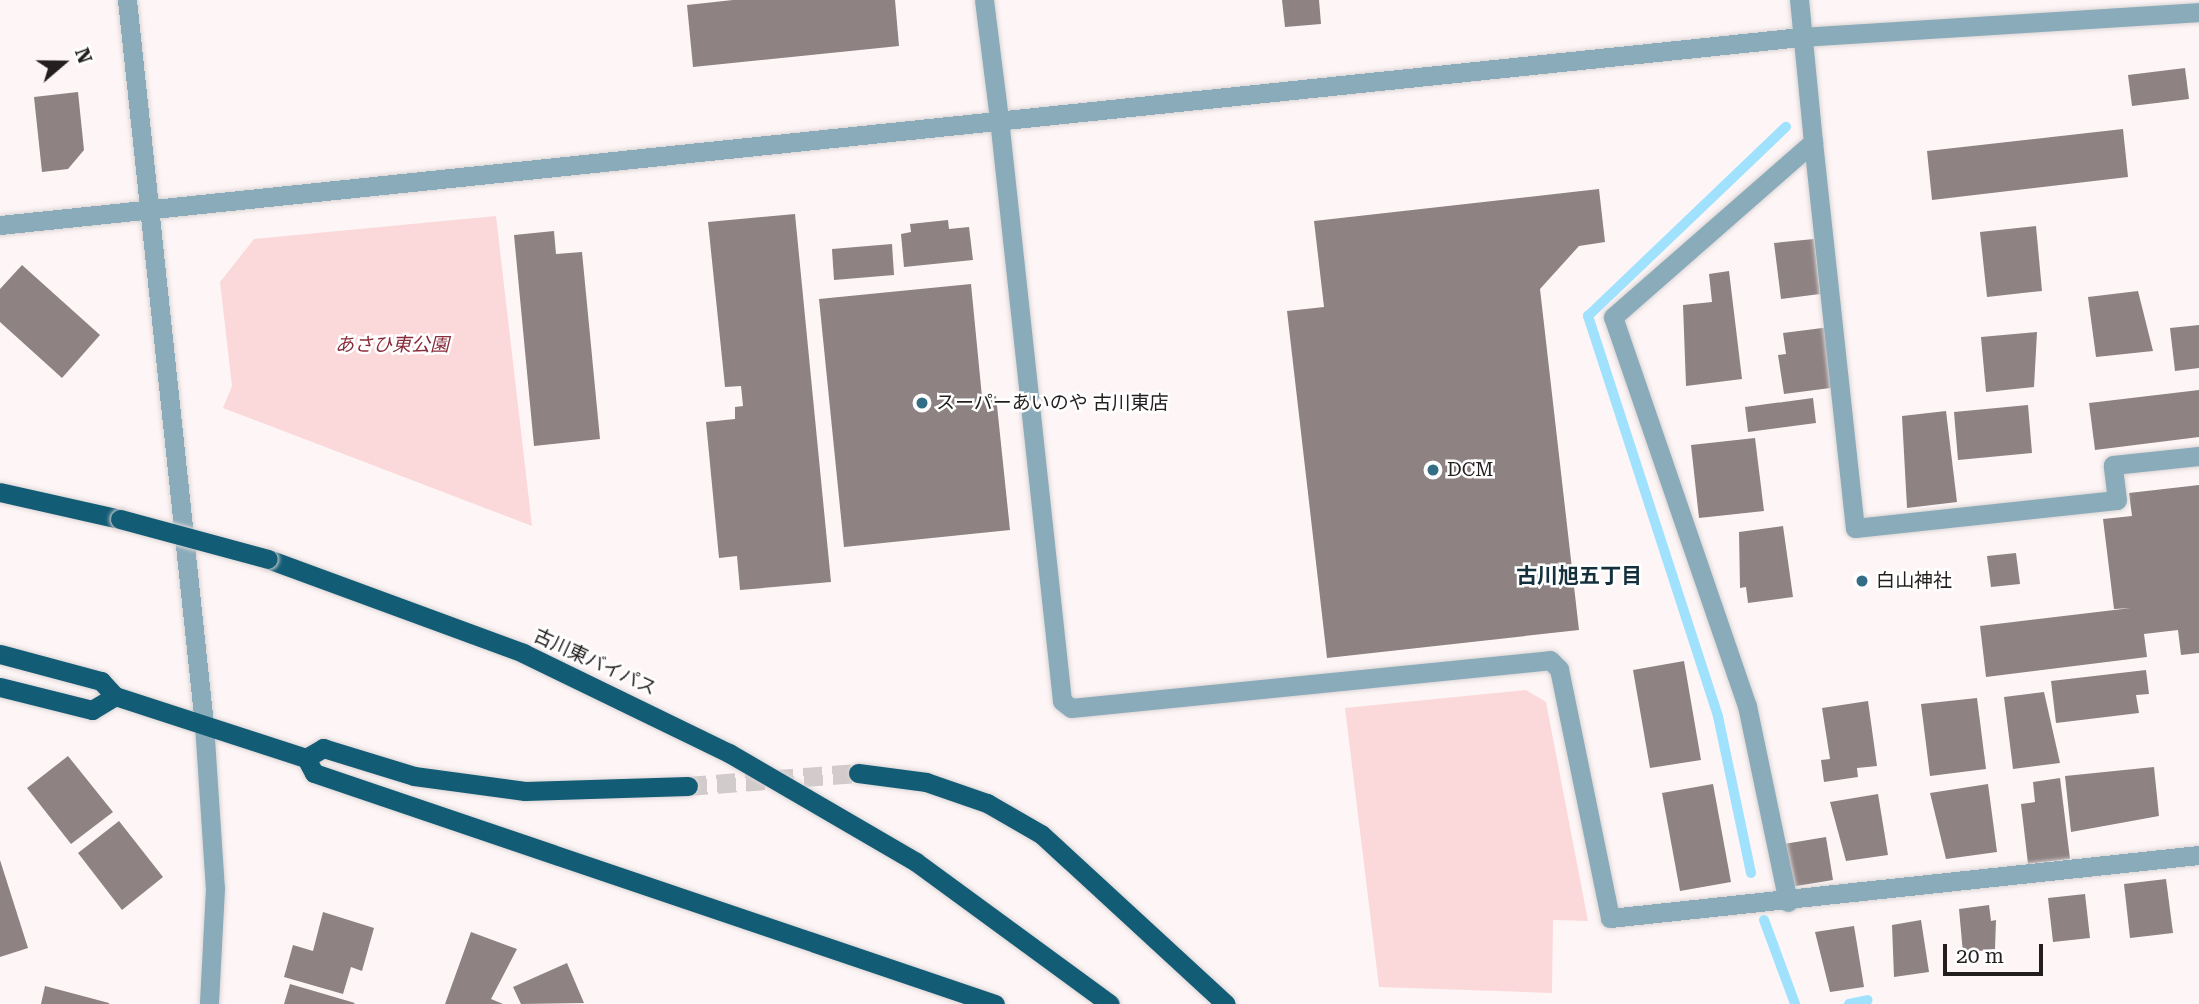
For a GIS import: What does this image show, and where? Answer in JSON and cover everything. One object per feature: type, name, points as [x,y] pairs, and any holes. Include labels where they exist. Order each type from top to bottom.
[{"type":"highway","name":"古川東バイパス","points":[[0,492],[120,519],[268,559],[523,653],[729,753],[916,862],[1110,1004]]},
{"type":"highway","points":[[0,654],[101,681],[115,696],[306,758],[314,774],[995,1004]]},
{"type":"highway","points":[[0,687],[92,710],[115,696]]},
{"type":"highway","points":[[306,758],[323,748],[414,776],[525,791],[688,786]]},
{"type":"highway","points":[[858,773],[926,782],[988,803],[1041,834],[1226,1004]]},
{"type":"street","points":[[127,0],[204,724],[215,888],[209,1004]]},
{"type":"street","points":[[984,0],[1062,701],[1071,708],[1549,660],[1559,669],[1610,918],[1751,907],[2199,856]]},
{"type":"street","points":[[1799,0],[1855,528],[2117,500],[2113,465],[2199,456]]},
{"type":"street","points":[[0,225],[1802,37],[2199,12]]},
{"type":"street","points":[[1781,903],[1746,706],[1613,317],[1813,142]]},
{"type":"green space","name":"あさひ東公園","points":[[496,216],[532,526],[223,408],[232,386],[220,282],[254,239]]},
{"type":"green space","points":[[1526,690],[1546,702],[1588,921],[1553,920],[1552,993],[1379,987],[1345,708]]},
{"type":"building","points":[[733,0],[895,0],[899,46],[693,67],[687,5]]},
{"type":"building","points":[[1282,0],[1319,0],[1321,24],[1285,27]]},
{"type":"building","points":[[2185,68],[2189,99],[2132,106],[2128,75]]},
{"type":"building","points":[[78,92],[84,150],[68,169],[42,172],[34,97]]},
{"type":"building","points":[[2123,129],[2128,177],[1932,200],[1927,151]]},
{"type":"building","name":"DCM","points":[[1599,189],[1605,242],[1579,246],[1540,289],[1579,630],[1327,658],[1287,311],[1324,307],[1314,221]]},
{"type":"building","points":[[795,214],[831,582],[740,590],[737,556],[719,558],[706,422],[735,419],[735,407],[743,406],[741,386],[725,387],[708,222]]},
{"type":"building","points":[[948,220],[949,229],[969,227],[973,260],[904,267],[901,234],[911,232],[910,224]]},
{"type":"building","points":[[2036,226],[2042,291],[1987,297],[1980,232]]},
{"type":"building","points":[[554,231],[556,254],[582,252],[600,439],[534,446],[514,235]]},
{"type":"building","points":[[1814,239],[1820,294],[1781,299],[1774,243]]},
{"type":"building","points":[[892,244],[894,275],[834,280],[832,249]]},
{"type":"building","points":[[22,265],[100,335],[62,378],[0,322],[0,289]]},
{"type":"building","points":[[1729,271],[1742,379],[1686,386],[1683,305],[1712,302],[1709,274]]},
{"type":"building","points":[[971,284],[982,397],[996,396],[1010,530],[844,547],[819,299]]},
{"type":"building","points":[[2138,291],[2153,351],[2096,357],[2088,297]]},
{"type":"building","points":[[2199,325],[2199,368],[2175,371],[2170,328]]},
{"type":"building","points":[[1830,327],[1838,387],[1784,394],[1778,355],[1786,354],[1783,333]]},
{"type":"building","points":[[2037,332],[2034,387],[1986,392],[1981,337]]},
{"type":"building","points":[[2199,390],[2199,437],[2095,450],[2089,403]]},
{"type":"building","points":[[1813,398],[1816,423],[1748,432],[1745,407]]},
{"type":"building","points":[[2028,405],[2032,453],[1958,460],[1954,412]]},
{"type":"building","points":[[1946,411],[1957,502],[1907,508],[1902,416]]},
{"type":"building","points":[[1755,438],[1764,511],[1699,518],[1691,445]]},
{"type":"building","points":[[2199,485],[2199,653],[2181,655],[2178,630],[2144,634],[2147,657],[1986,677],[1980,626],[2131,608],[2114,609],[2103,519],[2132,516],[2129,493]]},
{"type":"building","points":[[1783,526],[1793,597],[1748,603],[1746,587],[1740,588],[1739,532]]},
{"type":"building","points":[[2016,553],[2020,584],[1991,587],[1987,556]]},
{"type":"building","points":[[1684,661],[1701,760],[1650,768],[1633,670]]},
{"type":"building","points":[[2146,670],[2149,694],[2136,695],[2139,713],[2056,723],[2051,681]]},
{"type":"building","points":[[2044,692],[2060,763],[2013,769],[2004,697]]},
{"type":"building","points":[[1977,698],[1986,769],[1930,776],[1921,704]]},
{"type":"building","points":[[1868,701],[1877,766],[1857,768],[1858,777],[1824,782],[1821,760],[1830,759],[1822,708]]},
{"type":"building","points":[[68,756],[113,812],[71,844],[27,788]]},
{"type":"building","points":[[2154,767],[2159,816],[2071,832],[2065,776]]},
{"type":"building","points":[[2060,778],[2070,859],[2028,864],[2021,804],[2035,802],[2033,782]]},
{"type":"building","points":[[1713,784],[1731,882],[1680,891],[1662,793]]},
{"type":"building","points":[[1988,784],[1997,852],[1946,859],[1930,793]]},
{"type":"building","points":[[1878,794],[1888,855],[1846,861],[1830,802]]},
{"type":"building","points":[[119,821],[163,877],[122,910],[78,853]]},
{"type":"building","points":[[1826,837],[1833,880],[1791,887],[1784,844]]},
{"type":"building","points":[[0,860],[28,948],[0,957]]},
{"type":"building","points":[[2166,879],[2173,933],[2130,938],[2124,884]]},
{"type":"building","points":[[2085,894],[2090,938],[2053,942],[2048,898]]},
{"type":"building","points":[[1989,905],[1991,921],[1996,920],[1995,949],[1963,953],[1959,909]]},
{"type":"building","points":[[323,912],[374,928],[362,971],[351,967],[343,994],[284,977],[293,945],[313,951]]},
{"type":"building","points":[[1921,920],[1929,972],[1894,977],[1892,925]]},
{"type":"building","points":[[1854,926],[1864,987],[1830,992],[1815,932]]},
{"type":"building","points":[[471,932],[517,949],[491,999],[503,1004],[445,1004]]},
{"type":"building","points":[[567,963],[584,1003],[521,1004],[513,987]]},
{"type":"building","points":[[290,984],[355,1003],[284,1004]]},
{"type":"building","points":[[45,986],[109,1003],[109,1004],[41,1004]]},
{"type":"waterway","points":[[1751,873],[1718,716],[1588,316],[1786,127]]},
{"type":"waterway","points":[[1764,920],[1795,1004]]},
{"type":"waterway","points":[[1849,1004],[1868,1000]]},
{"type":"tunnel","points":[[688,786],[858,773]]},
{"type":"place","name":"スーパーあいのや 古川東店","points":[[922,403]]},
{"type":"place","name":"DCM","points":[[1433,470]]},
{"type":"place","name":"白山神社","points":[[1862,581]]},
{"type":"district","name":"古川旭五丁目","points":[[1579,576]]}]
